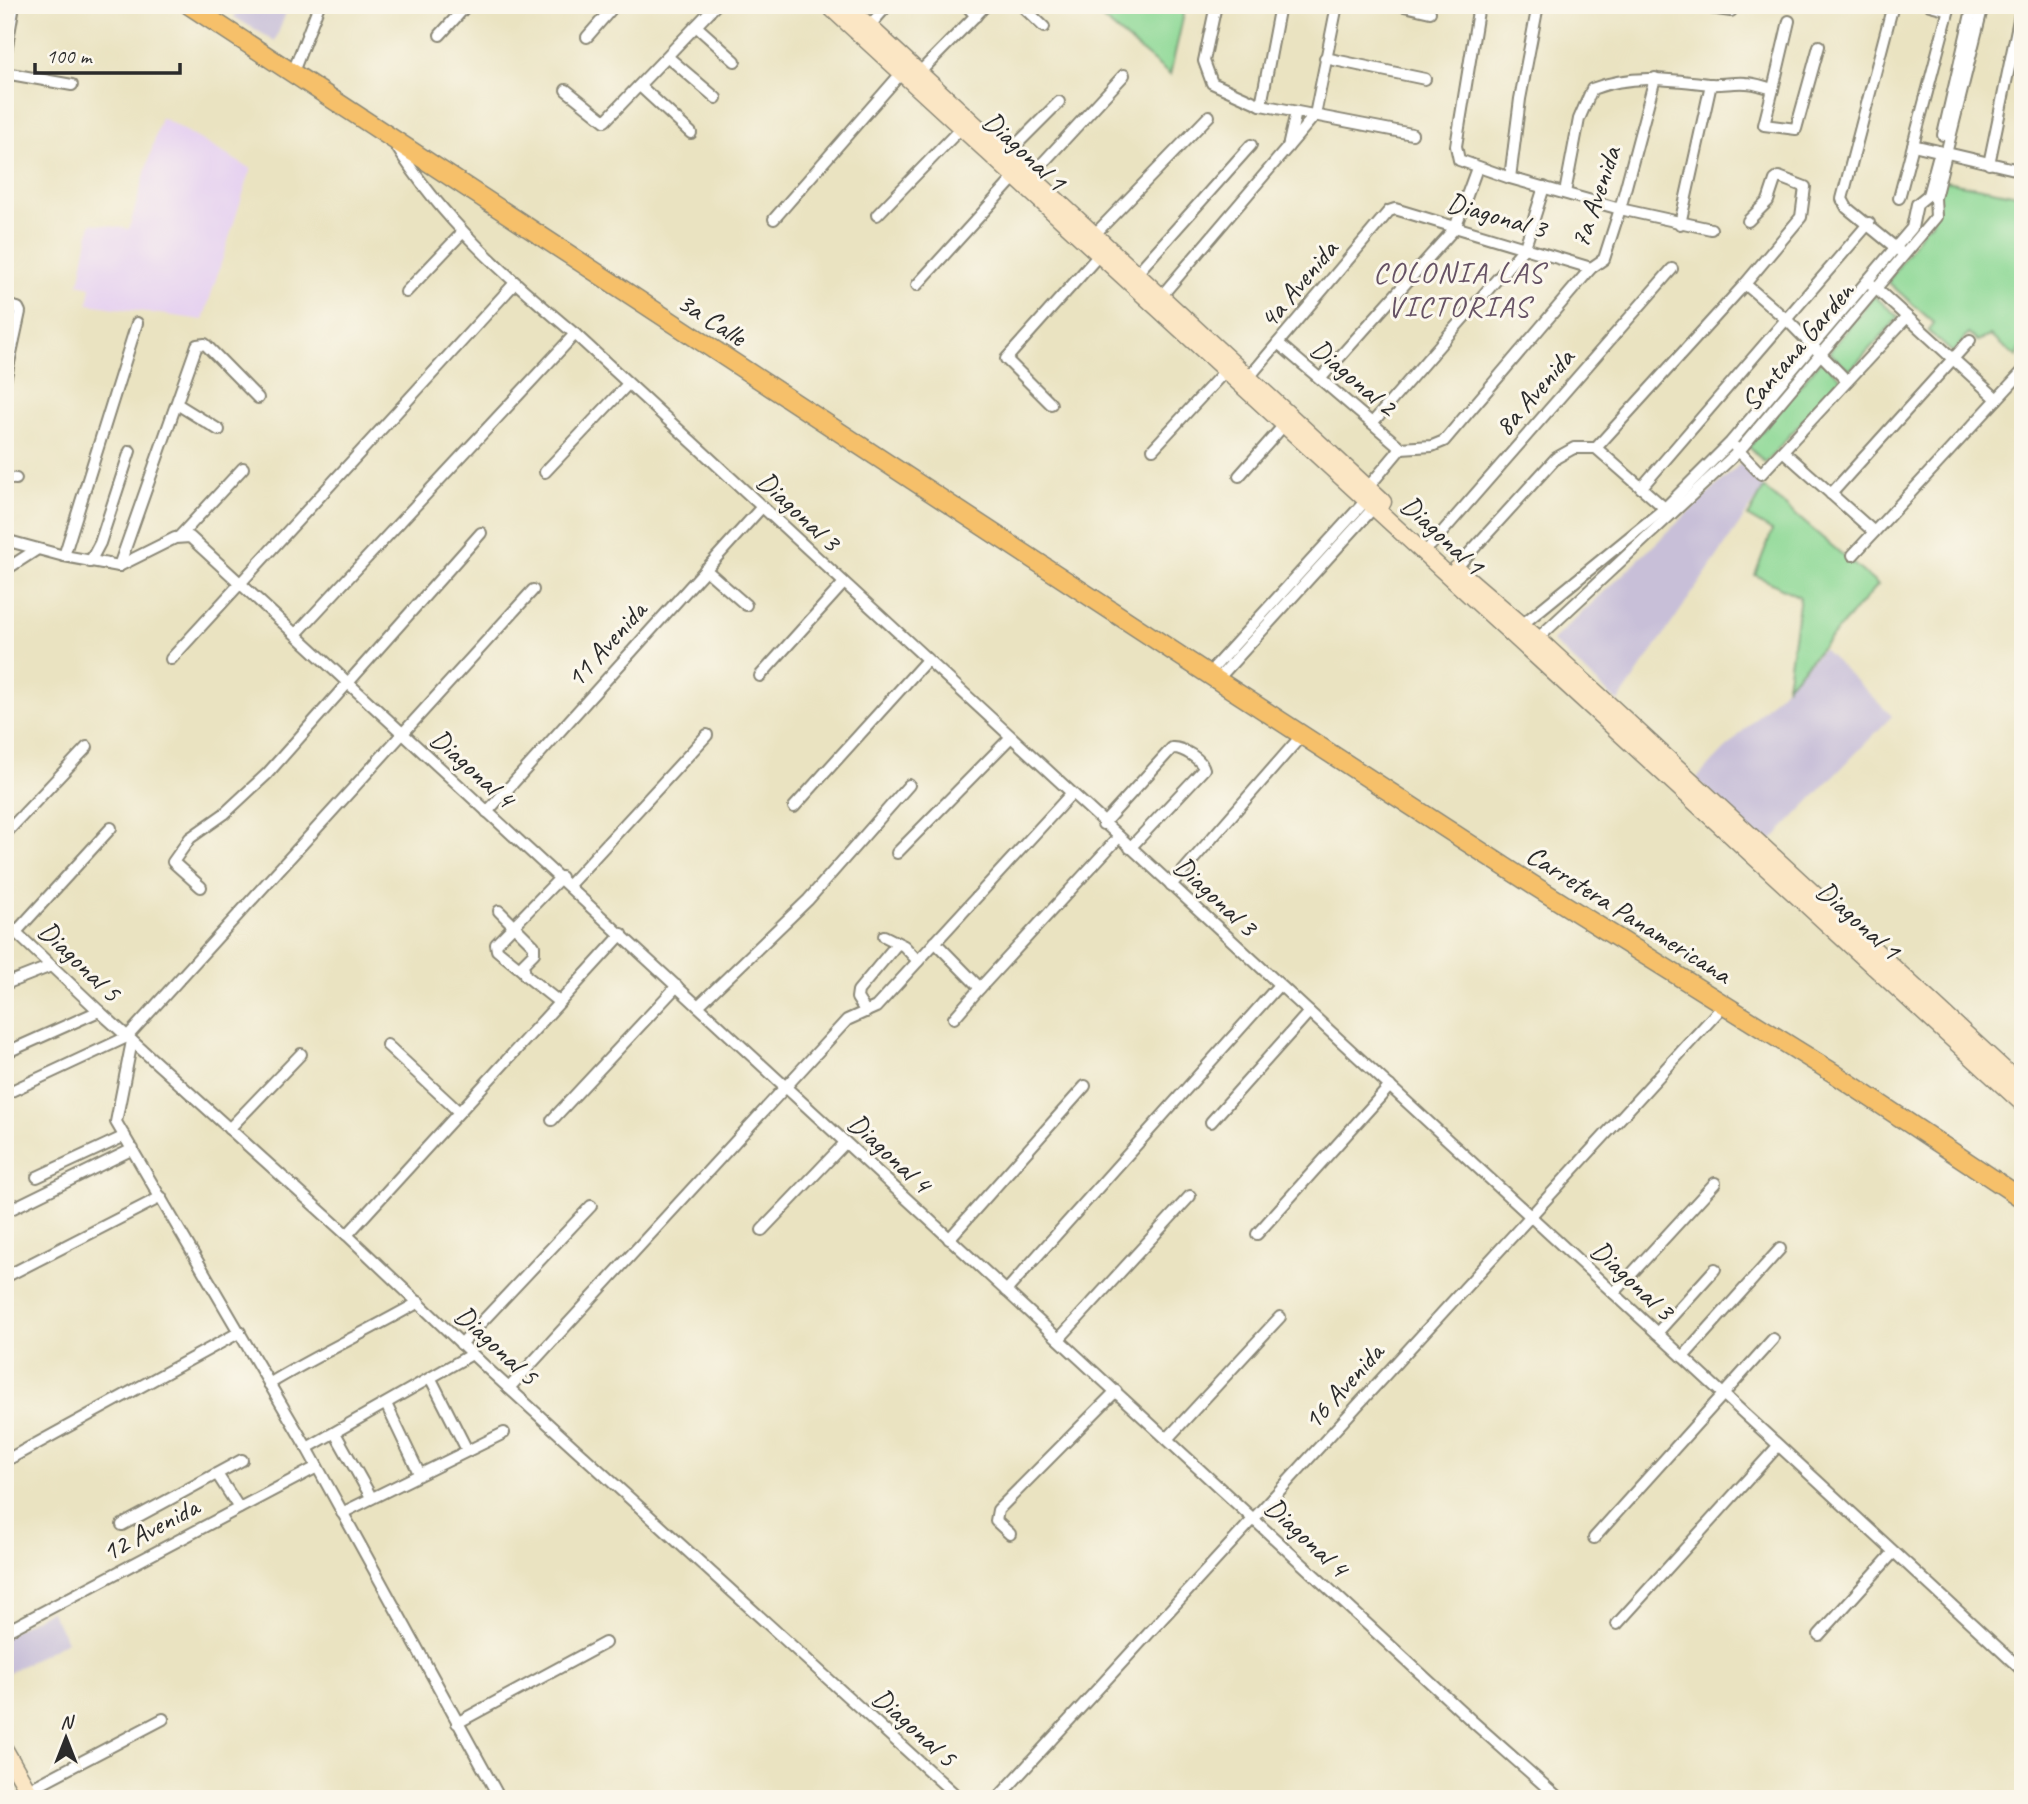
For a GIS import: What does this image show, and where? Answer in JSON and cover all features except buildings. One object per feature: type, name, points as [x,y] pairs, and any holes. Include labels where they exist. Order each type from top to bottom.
[{"type":"main road","name":"3a Calle","points":[[189,5],[1212,677]]},
{"type":"main road","name":"Diagonal 1","points":[[828,5],[1008,153],[1023,179],[1099,255],[1157,300],[1516,630],[2023,1087]]},
{"type":"main road","name":"Diagonal 1","points":[[846,5],[870,25],[961,128],[1095,234],[1137,273],[1157,300],[1225,371],[1245,381],[1284,425],[1456,568],[1516,630]]},
{"type":"main road","name":"Diagonal 1","points":[[1532,644],[2023,1104]]},
{"type":"main road","name":"Carretera Panamericana","points":[[1212,677],[2023,1199]]},
{"type":"main road","points":[[7,1758],[31,1795]]},
{"type":"street","points":[[5,57],[14,5]]},
{"type":"street","points":[[293,72],[319,5]]},
{"type":"street","points":[[440,35],[467,5]]},
{"type":"street","points":[[587,37],[615,5]]},
{"type":"street","points":[[566,90],[605,121],[716,5]]},
{"type":"street","points":[[870,25],[888,5]]},
{"type":"street","points":[[966,5],[976,16]]},
{"type":"street","points":[[774,219],[911,72],[986,5]]},
{"type":"street","points":[[1021,5],[1044,27]]},
{"type":"street","points":[[1216,5],[1204,61],[1205,71],[1212,83],[1261,105],[1412,134]]},
{"type":"street","points":[[1261,105],[1280,5]]},
{"type":"street","points":[[1157,300],[1315,115],[1337,5]]},
{"type":"street","points":[[1400,5],[1430,12]]},
{"type":"street","points":[[1479,5],[1455,152],[1459,160],[1477,168],[1620,209],[1711,229]]},
{"type":"street","points":[[1510,178],[1520,99],[1538,5]]},
{"type":"street","points":[[1690,5],[1731,11]]},
{"type":"street","points":[[1893,5],[1842,199],[1847,208],[1869,223],[1900,252]]},
{"type":"street","points":[[1899,198],[1950,7],[1930,5]]},
{"type":"street","name":"Santana Garden","points":[[1516,630],[1669,511],[1739,451],[1817,349],[1900,252],[1920,224],[1936,217],[1932,196],[1973,5]]},
{"type":"street","name":"Santana Garden","points":[[1942,153],[1983,5]]},
{"type":"street","points":[[1989,164],[2022,5]]},
{"type":"street","points":[[1789,21],[1763,123],[1796,129],[1819,46]]},
{"type":"street","points":[[696,26],[735,61]]},
{"type":"street","points":[[668,57],[716,98]]},
{"type":"street","points":[[1325,58],[1426,79]]},
{"type":"street","points":[[5,74],[72,85]]},
{"type":"street","points":[[917,285],[1124,75]]},
{"type":"street","points":[[1565,192],[1579,119],[1592,89],[1616,80],[1655,78],[1711,84],[1748,82],[1773,89]]},
{"type":"street","name":"7a Avenida","points":[[1401,447],[1432,446],[1444,441],[1591,268],[1604,260],[1655,78]]},
{"type":"street","points":[[1680,224],[1711,84]]},
{"type":"street","points":[[640,86],[691,133]]},
{"type":"street","points":[[1008,153],[1059,102]]},
{"type":"street","points":[[1288,149],[1296,112]]},
{"type":"street","points":[[1095,234],[1209,116]]},
{"type":"street","points":[[877,215],[961,128]]},
{"type":"street","name":"Diagonal 3","points":[[393,141],[417,180],[462,233],[575,334],[926,661],[2023,1671]]},
{"type":"street","points":[[1137,273],[1251,145]]},
{"type":"street","points":[[1913,145],[2023,171]]},
{"type":"street","points":[[1321,378],[1455,228],[1477,168]]},
{"type":"street","points":[[1596,448],[1745,284],[1801,217],[1805,187],[1779,177],[1775,180],[1769,201],[1748,221]]},
{"type":"street","points":[[1373,422],[1525,247],[1544,187]]},
{"type":"street","name":"Santana Garden","points":[[1920,224],[1917,204],[1932,196]]},
{"type":"street","name":"Diagonal 3","points":[[1389,211],[1402,209],[1455,228],[1591,268]]},
{"type":"street","name":"4a Avenida","points":[[1245,381],[1389,211]]},
{"type":"street","points":[[1641,488],[1869,223]]},
{"type":"street","points":[[406,292],[462,233]]},
{"type":"street","points":[[1051,404],[1006,359],[1099,255]]},
{"type":"street","name":"8a Avenida","points":[[1430,545],[1672,269]]},
{"type":"street","points":[[171,659],[515,282]]},
{"type":"street","points":[[1745,284],[1787,320],[1847,381]]},
{"type":"street","points":[[1871,284],[1997,399]]},
{"type":"street","points":[[5,305],[18,308],[20,316],[5,381]]},
{"type":"street","points":[[1730,443],[1761,474],[1907,317]]},
{"type":"street","points":[[64,556],[137,323]]},
{"type":"street","points":[[296,634],[575,334]]},
{"type":"street","points":[[1831,494],[1969,340]]},
{"type":"street","points":[[119,566],[196,348],[202,343],[258,398]]},
{"type":"street","name":"Diagonal 2","points":[[1278,343],[1401,447]]},
{"type":"street","name":"Santana Garden","points":[[1532,644],[1669,511],[1817,349]]},
{"type":"street","points":[[1153,449],[1225,371]]},
{"type":"street","points":[[1853,555],[2023,372]]},
{"type":"street","points":[[545,472],[628,384]]},
{"type":"street","points":[[177,404],[219,430]]},
{"type":"street","points":[[1239,476],[1284,425]]},
{"type":"street","points":[[1212,677],[1371,497],[1401,447]]},
{"type":"street","points":[[1456,568],[1556,458],[1574,448],[1596,448],[1669,511]]},
{"type":"street","points":[[90,562],[97,551],[130,451]]},
{"type":"street","points":[[1783,451],[1874,532]]},
{"type":"street","points":[[5,540],[36,550],[119,566],[185,537],[243,468]]},
{"type":"street","name":"11 Avenida","points":[[487,812],[761,508]]},
{"type":"street","points":[[201,887],[173,862],[174,856],[190,838],[224,814],[267,774],[481,533]]},
{"type":"street","name":"Diagonal 4","points":[[185,537],[296,634],[949,1239],[1560,1799]]},
{"type":"street","points":[[5,570],[36,550]]},
{"type":"street","points":[[705,569],[746,605]]},
{"type":"street","points":[[760,676],[844,584]]},
{"type":"street","points":[[5,1094],[130,1039],[281,864],[404,736],[533,590]]},
{"type":"street","points":[[1562,594],[1573,604]]},
{"type":"street","points":[[794,807],[926,661]]},
{"type":"street","points":[[559,1002],[495,946],[565,881],[706,736]]},
{"type":"street","points":[[1171,885],[1302,736]]},
{"type":"street","points":[[897,853],[1010,738]]},
{"type":"street","points":[[5,834],[87,747]]},
{"type":"street","points":[[1103,824],[1172,748],[1180,748],[1202,764],[1204,769],[1130,848]]},
{"type":"street","points":[[698,1006],[808,900],[909,785]]},
{"type":"street","points":[[509,1388],[847,1020],[876,1007],[1071,794]]},
{"type":"street","points":[[16,932],[111,828]]},
{"type":"street","points":[[954,1018],[1118,838]]},
{"type":"street","points":[[499,911],[534,946],[534,953],[523,964],[523,971]]},
{"type":"street","name":"Diagonal 5","points":[[5,922],[99,1011],[347,1235],[461,1344],[960,1799]]},
{"type":"street","points":[[347,1235],[622,934]]},
{"type":"street","points":[[884,936],[902,945],[918,961]]},
{"type":"street","points":[[934,942],[980,988]]},
{"type":"street","points":[[866,1012],[857,998],[858,991],[897,944]]},
{"type":"street","points":[[5,984],[51,967]]},
{"type":"street","points":[[1006,1291],[1279,985]]},
{"type":"street","points":[[552,1120],[677,986]]},
{"type":"street","name":"16 Avenida","points":[[997,1799],[1529,1214],[1724,1005]]},
{"type":"street","points":[[5,1053],[99,1011]]},
{"type":"street","points":[[1211,1122],[1309,1012]]},
{"type":"street","points":[[130,1039],[115,1116],[307,1448],[500,1799]]},
{"type":"street","points":[[387,1045],[459,1112]]},
{"type":"street","points":[[229,1129],[301,1054]]},
{"type":"street","points":[[949,1239],[1085,1086]]},
{"type":"street","points":[[1257,1234],[1390,1086]]},
{"type":"street","points":[[37,1177],[125,1136]]},
{"type":"street","points":[[762,1230],[845,1143]]},
{"type":"street","points":[[5,1212],[133,1149]]},
{"type":"street","points":[[1614,1293],[1715,1183]]},
{"type":"street","points":[[1059,1339],[1190,1196]]},
{"type":"street","points":[[5,1277],[161,1197]]},
{"type":"street","points":[[461,1344],[591,1206]]},
{"type":"street","points":[[1683,1357],[1780,1249]]},
{"type":"street","points":[[1657,1333],[1715,1269]]},
{"type":"street","points":[[269,1384],[331,1347],[352,1340],[419,1302]]},
{"type":"street","points":[[1168,1438],[1280,1317]]},
{"type":"street","points":[[5,1461],[240,1332]]},
{"type":"street","points":[[1594,1538],[1773,1339]]},
{"type":"street","points":[[307,1448],[472,1354]]},
{"type":"street","points":[[431,1379],[467,1450]]},
{"type":"street","points":[[1010,1534],[996,1521],[998,1510],[1116,1391]]},
{"type":"street","points":[[386,1404],[419,1473]]},
{"type":"street","points":[[335,1433],[371,1497]]},
{"type":"street","points":[[342,1513],[504,1433]]},
{"type":"street","points":[[1617,1624],[1778,1446]]},
{"type":"street","points":[[122,1525],[242,1460]]},
{"type":"street","name":"12 Avenida","points":[[5,1632],[317,1467]]},
{"type":"street","points":[[216,1474],[239,1508]]},
{"type":"street","points":[[1819,1635],[1893,1553]]},
{"type":"street","points":[[457,1723],[605,1643]]},
{"type":"street","points":[[31,1795],[163,1720]]},
{"type":"shaded area","points":[[239,5],[289,5],[275,41],[234,17]]},
{"type":"shaded area","points":[[161,117],[251,169],[203,320],[88,304],[91,287],[79,284],[91,223],[129,229]]},
{"type":"shaded area","points":[[1741,463],[1764,488],[1618,702],[1552,641]]},
{"type":"shaded area","points":[[1823,649],[1892,716],[1766,846],[1696,779]]},
{"type":"shaded area","points":[[50,1610],[67,1641],[5,1675],[5,1636]]},
{"type":"green space","points":[[1086,5],[1186,5],[1170,75]]},
{"type":"green space","points":[[1940,180],[2023,196],[2023,338],[2017,357],[1990,336],[1977,341],[1968,334],[1953,353],[1928,331],[1934,323],[1888,282],[1925,227],[1932,223]]},
{"type":"green space","points":[[1874,296],[1899,317],[1850,370],[1829,352]]},
{"type":"green space","points":[[1821,360],[1841,378],[1765,463],[1749,447]]},
{"type":"green space","points":[[1764,488],[1878,585],[1787,686],[1800,597],[1755,575],[1772,531],[1748,517]]},
{"type":"district","name":"COLONIA LAS VICTORIAS","points":[[1459,289]]}]
